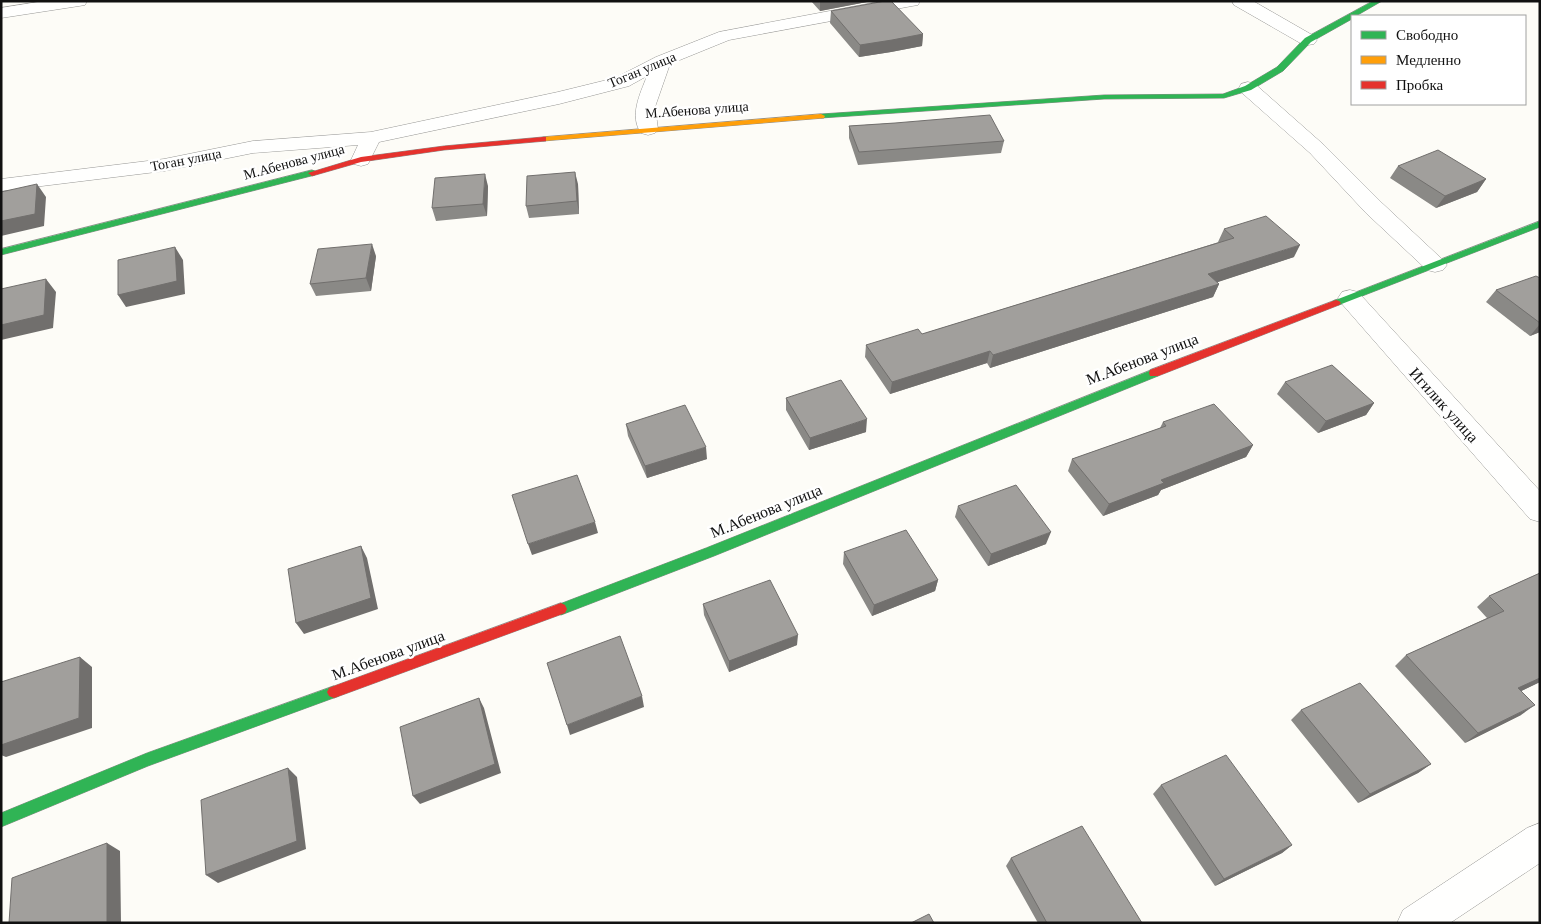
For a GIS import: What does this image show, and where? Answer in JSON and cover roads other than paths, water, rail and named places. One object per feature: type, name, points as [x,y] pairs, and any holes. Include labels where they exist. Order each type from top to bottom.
[{"type":"street","points":[[1,13],[80,1]]},
{"type":"street","name":"Тоган улица","points":[[1,185],[164,165],[253,147],[371,138],[540,103],[622,82],[662,61],[725,36],[912,1]]},
{"type":"street","points":[[1240,1],[1308,40]]},
{"type":"street","name":"М.Абенова улица","points":[[1354,15],[1379,1]]},
{"type":"street","name":"М.Абенова улица","points":[[1,252],[361,160],[444,148],[648,128],[1085,98],[1224,96],[1248,88],[1280,69],[1308,40],[1351,16]]},
{"type":"street","points":[[648,128],[644,107],[662,61]]},
{"type":"street","points":[[1248,88],[1317,149],[1374,208],[1435,265]]},
{"type":"street","points":[[361,160],[371,138]]},
{"type":"street","name":"М.Абенова улица","points":[[1,820],[147,760],[664,571],[1028,421],[1242,337],[1350,298],[1540,224]]},
{"type":"street","name":"Игилик улица","points":[[1350,298],[1540,511]]},
{"type":"street","points":[[1416,923],[1540,841]]}]
